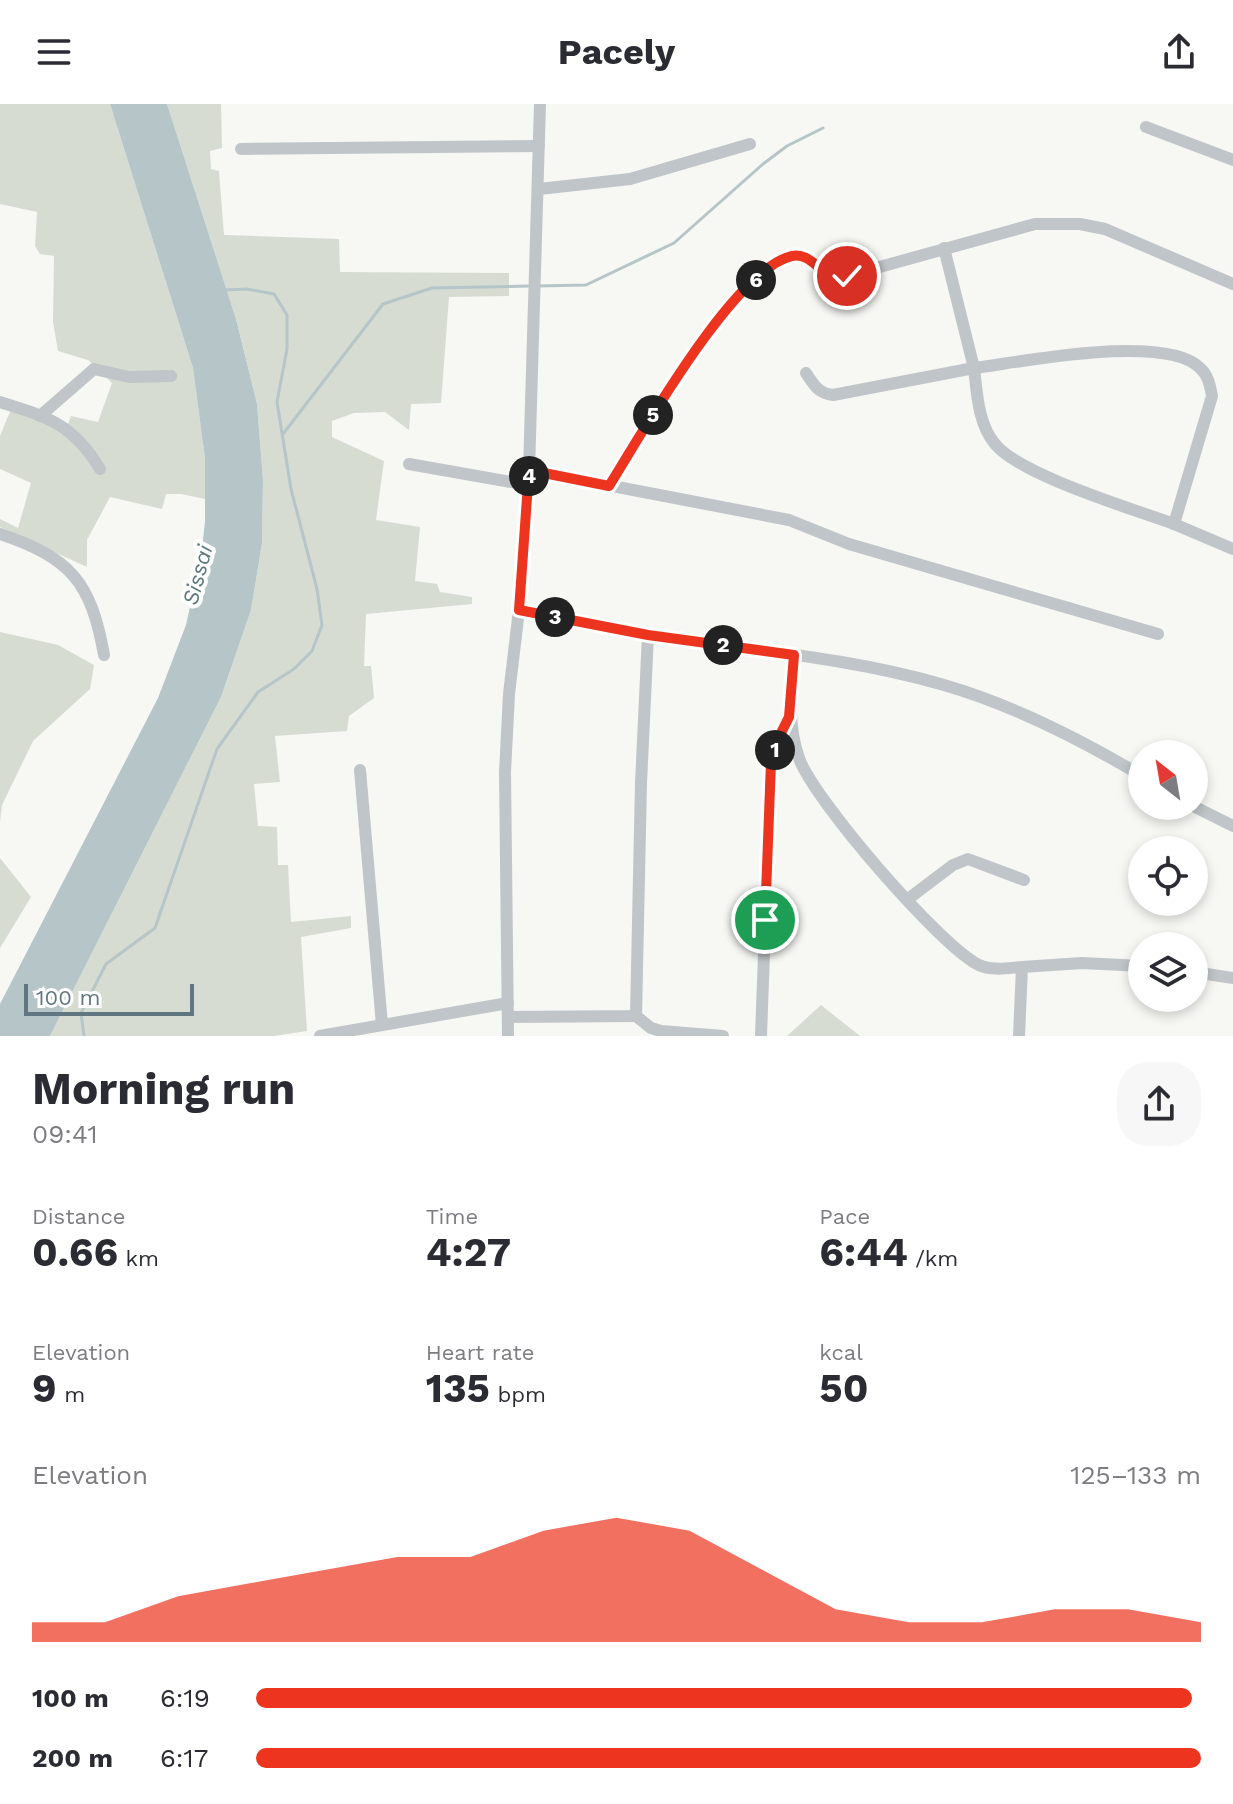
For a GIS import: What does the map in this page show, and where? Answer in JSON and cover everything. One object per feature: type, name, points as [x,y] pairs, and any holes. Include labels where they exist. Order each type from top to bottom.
[{"type":"street","points":[[508,1036],[505,772],[529,470],[540,104]]},
{"type":"street","points":[[1146,127],[1233,160]]},
{"type":"street","points":[[539,189],[630,179],[750,144]]},
{"type":"street","points":[[241,149],[539,146]]},
{"type":"street","points":[[609,486],[680,372],[726,308],[763,273],[794,255],[806,257],[833,276],[847,276],[1035,224],[1080,224],[1105,229],[1233,284]]},
{"type":"street","points":[[944,248],[974,368],[979,406],[994,443],[1017,461],[1059,481],[1233,549]]},
{"type":"street","points":[[806,373],[823,394],[833,395],[974,368],[1118,350],[1172,355],[1199,366],[1209,379],[1212,396],[1174,524]]},
{"type":"street","points":[[40,416],[94,369],[129,377],[171,376]]},
{"type":"street","points":[[0,402],[40,416],[74,433],[100,469]]},
{"type":"street","points":[[409,464],[528,485]]},
{"type":"street","points":[[529,470],[789,520],[849,544],[1158,634]]},
{"type":"street","points":[[0,534],[59,560],[71,571],[92,606],[104,655]]},
{"type":"street","points":[[519,610],[648,635],[883,670],[943,685],[986,699],[1071,736],[1128,768]]},
{"type":"street","points":[[636,1016],[648,635]]},
{"type":"street","points":[[794,655],[789,717],[799,759],[819,796],[908,899],[967,958],[982,967],[998,969],[1082,963],[1128,965]]},
{"type":"street","points":[[761,1036],[771,762],[789,717]]},
{"type":"street","points":[[360,770],[382,1025]]},
{"type":"street","points":[[1208,814],[1233,826]]},
{"type":"street","points":[[908,899],[953,865],[968,859],[1024,880]]},
{"type":"street","points":[[1019,1036],[1022,967]]},
{"type":"street","points":[[1208,974],[1233,978]]},
{"type":"street","points":[[320,1036],[508,1003]]},
{"type":"street","points":[[508,1017],[636,1016],[651,1028],[661,1031],[723,1036]]},
{"type":"shaded area","points":[[0,104],[110,104],[193,368],[205,459],[205,499],[166,494],[162,509],[110,497],[87,540],[87,567],[0,527],[0,519],[18,528],[31,483],[0,469],[0,436],[11,409],[40,420],[64,434],[71,416],[98,422],[112,383],[88,360],[58,351],[53,322],[54,256],[40,254],[35,246],[37,212],[0,204]]},
{"type":"shaded area","points":[[110,104],[167,104],[236,319],[257,404],[263,480],[262,543],[251,610],[221,697],[50,1036],[0,1036],[0,1004],[158,698],[186,625],[201,557],[205,522],[205,459],[193,368]]},
{"type":"shaded area","points":[[167,104],[221,104],[222,148],[210,151],[211,169],[219,171],[224,235],[339,239],[340,272],[509,273],[509,296],[449,297],[441,403],[411,404],[409,430],[385,412],[354,413],[332,421],[332,437],[384,461],[376,520],[420,527],[415,581],[437,584],[440,592],[472,597],[472,604],[366,614],[364,666],[371,666],[374,698],[349,716],[347,731],[275,736],[280,782],[254,784],[258,826],[277,827],[278,865],[288,865],[291,922],[351,916],[351,928],[301,937],[307,1031],[274,1036],[50,1036],[221,697],[251,610],[262,543],[263,480],[257,404],[236,319]]},
{"type":"shaded area","points":[[0,632],[58,645],[94,665],[90,689],[33,741],[2,805],[0,822]]},
{"type":"shaded area","points":[[0,858],[31,897],[0,948]]},
{"type":"shaded area","points":[[821,1005],[860,1036],[787,1036]]},
{"type":"waterway","points":[[537,286],[586,285],[674,243],[763,164],[787,146],[823,128]]},
{"type":"waterway","points":[[283,434],[383,304],[432,288],[529,286]]},
{"type":"waterway","points":[[84,1036],[81,1013],[106,964],[155,928],[217,749],[258,692],[294,669],[312,651],[322,625],[317,589],[291,489],[277,402],[287,349],[287,315],[274,294],[247,289],[225,290]]},
{"type":"route","points":[[765,920],[771,762],[789,717],[794,655],[648,635],[519,610],[529,470],[609,486],[680,372],[726,308],[763,273],[794,255],[806,257],[833,276],[847,276]]},
{"type":"water label","name":"Sissai","points":[[197,575]]}]
